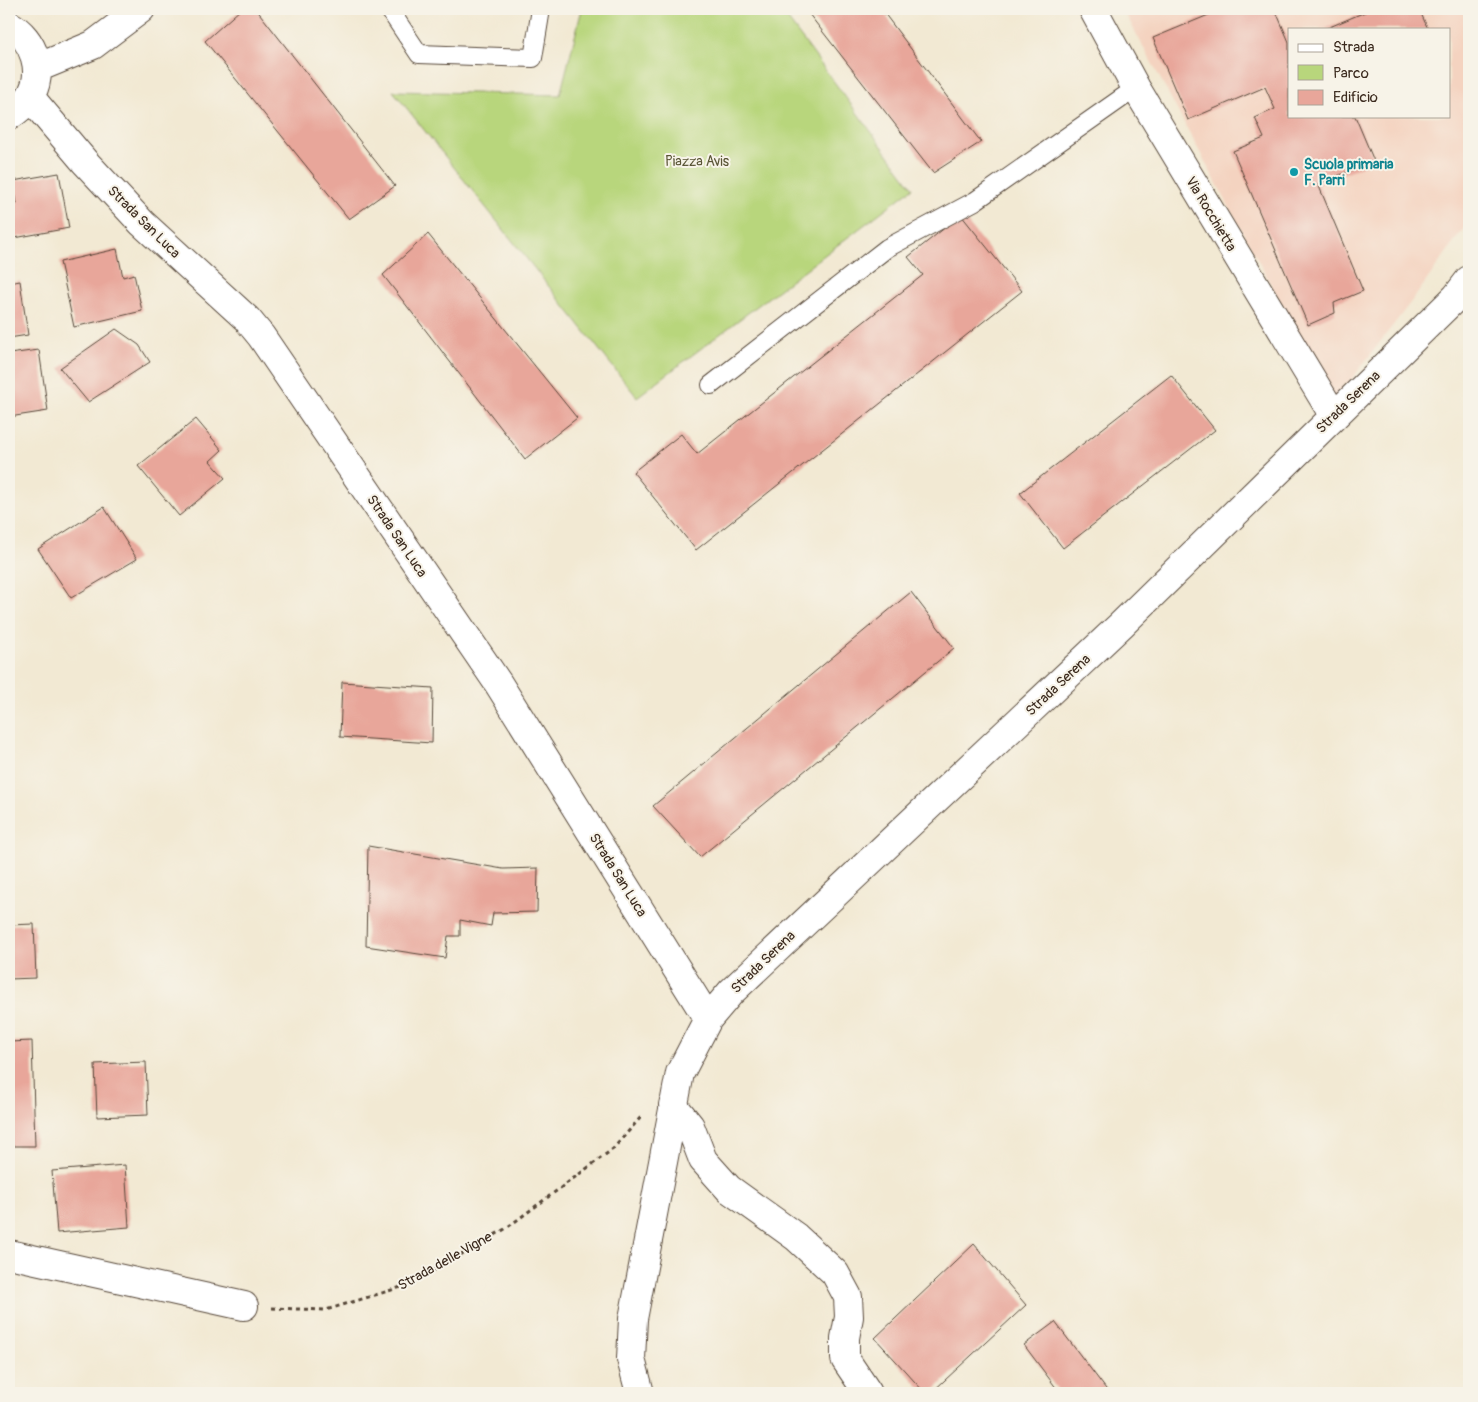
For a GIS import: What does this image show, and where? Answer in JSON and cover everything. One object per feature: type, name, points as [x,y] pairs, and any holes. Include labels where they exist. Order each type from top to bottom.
[{"type":"street","points":[[9,116],[21,108],[30,96],[36,83],[37,68],[34,52],[18,32],[25,9]]},
{"type":"street","points":[[37,68],[93,45],[141,9]]},
{"type":"street","name":"Via Rocchietta","points":[[1094,9],[1136,88],[1334,416]]},
{"type":"street","name":"Strada San Luca","points":[[30,96],[86,162],[142,223],[247,319],[261,336],[498,683],[708,1019]]},
{"type":"street","name":"Strada Serena","points":[[640,1393],[631,1359],[632,1319],[680,1073],[708,1019],[731,992],[1122,624],[1456,297],[1469,280]]},
{"type":"street","points":[[673,1105],[690,1126],[703,1160],[728,1189],[796,1237],[835,1273],[848,1297],[849,1317],[845,1338],[846,1359],[868,1393]]},
{"type":"street","points":[[9,1254],[244,1306]]},
{"type":"lane","points":[[389,9],[419,54],[533,58],[541,9]]},
{"type":"lane","points":[[711,385],[887,248],[975,201],[1136,88]]},
{"type":"path","name":"Strada delle Vigne","points":[[244,1306],[326,1310],[408,1285],[504,1228],[613,1149],[643,1115]]},
{"type":"shaded area","points":[[1123,9],[1468,9],[1469,221],[1417,294],[1334,402]]},
{"type":"green space","name":"Piazza Avis","points":[[582,9],[780,9],[913,188],[637,397],[393,91],[560,95]]},
{"type":"building","points":[[241,9],[256,9],[395,186],[349,219],[205,41]]},
{"type":"building","points":[[805,9],[881,9],[981,142],[933,173]]},
{"type":"building","name":"Scuola primaria F. Parri","points":[[1223,9],[1275,9],[1288,40],[1288,118],[1356,118],[1374,161],[1318,184],[1363,291],[1334,303],[1335,313],[1308,325],[1233,151],[1264,138],[1255,118],[1275,109],[1265,87],[1188,120],[1153,38]]},
{"type":"building","points":[[1372,9],[1419,9],[1428,28],[1327,28]]},
{"type":"building","points":[[59,173],[69,228],[9,239],[9,206],[17,204],[13,181]]},
{"type":"building","points":[[961,215],[1022,291],[696,550],[633,472],[681,434],[697,454],[923,275],[908,257]]},
{"type":"building","points":[[428,234],[577,418],[525,459],[383,275]]},
{"type":"building","points":[[117,249],[123,277],[134,274],[142,311],[74,327],[60,262]]},
{"type":"building","points":[[20,281],[28,335],[9,338],[9,283]]},
{"type":"building","points":[[116,329],[139,345],[150,362],[88,402],[60,368]]},
{"type":"building","points":[[39,350],[48,411],[9,417],[9,354]]},
{"type":"building","points":[[1171,375],[1215,430],[1063,548],[1020,493]]},
{"type":"building","points":[[196,419],[222,450],[210,461],[225,478],[179,516],[138,466]]},
{"type":"building","points":[[104,507],[137,559],[71,598],[38,549]]},
{"type":"building","points":[[911,592],[954,648],[700,857],[653,806]]},
{"type":"building","points":[[342,682],[433,688],[432,743],[340,737]]},
{"type":"building","points":[[368,846],[503,869],[538,868],[537,912],[493,913],[491,926],[460,920],[460,936],[448,936],[445,958],[366,946]]},
{"type":"building","points":[[34,924],[36,978],[9,979],[9,925]]},
{"type":"building","points":[[32,1041],[35,1146],[9,1146],[9,1042]]},
{"type":"building","points":[[146,1062],[148,1115],[97,1117],[95,1064]]},
{"type":"building","points":[[125,1165],[129,1227],[57,1233],[52,1171]]},
{"type":"building","points":[[974,1244],[1026,1305],[931,1393],[925,1393],[875,1338]]},
{"type":"building","points":[[1055,1322],[1109,1393],[1060,1393],[1024,1345]]},
{"type":"place","name":"Scuola primaria F. Parri","points":[[1294,172]]}]
